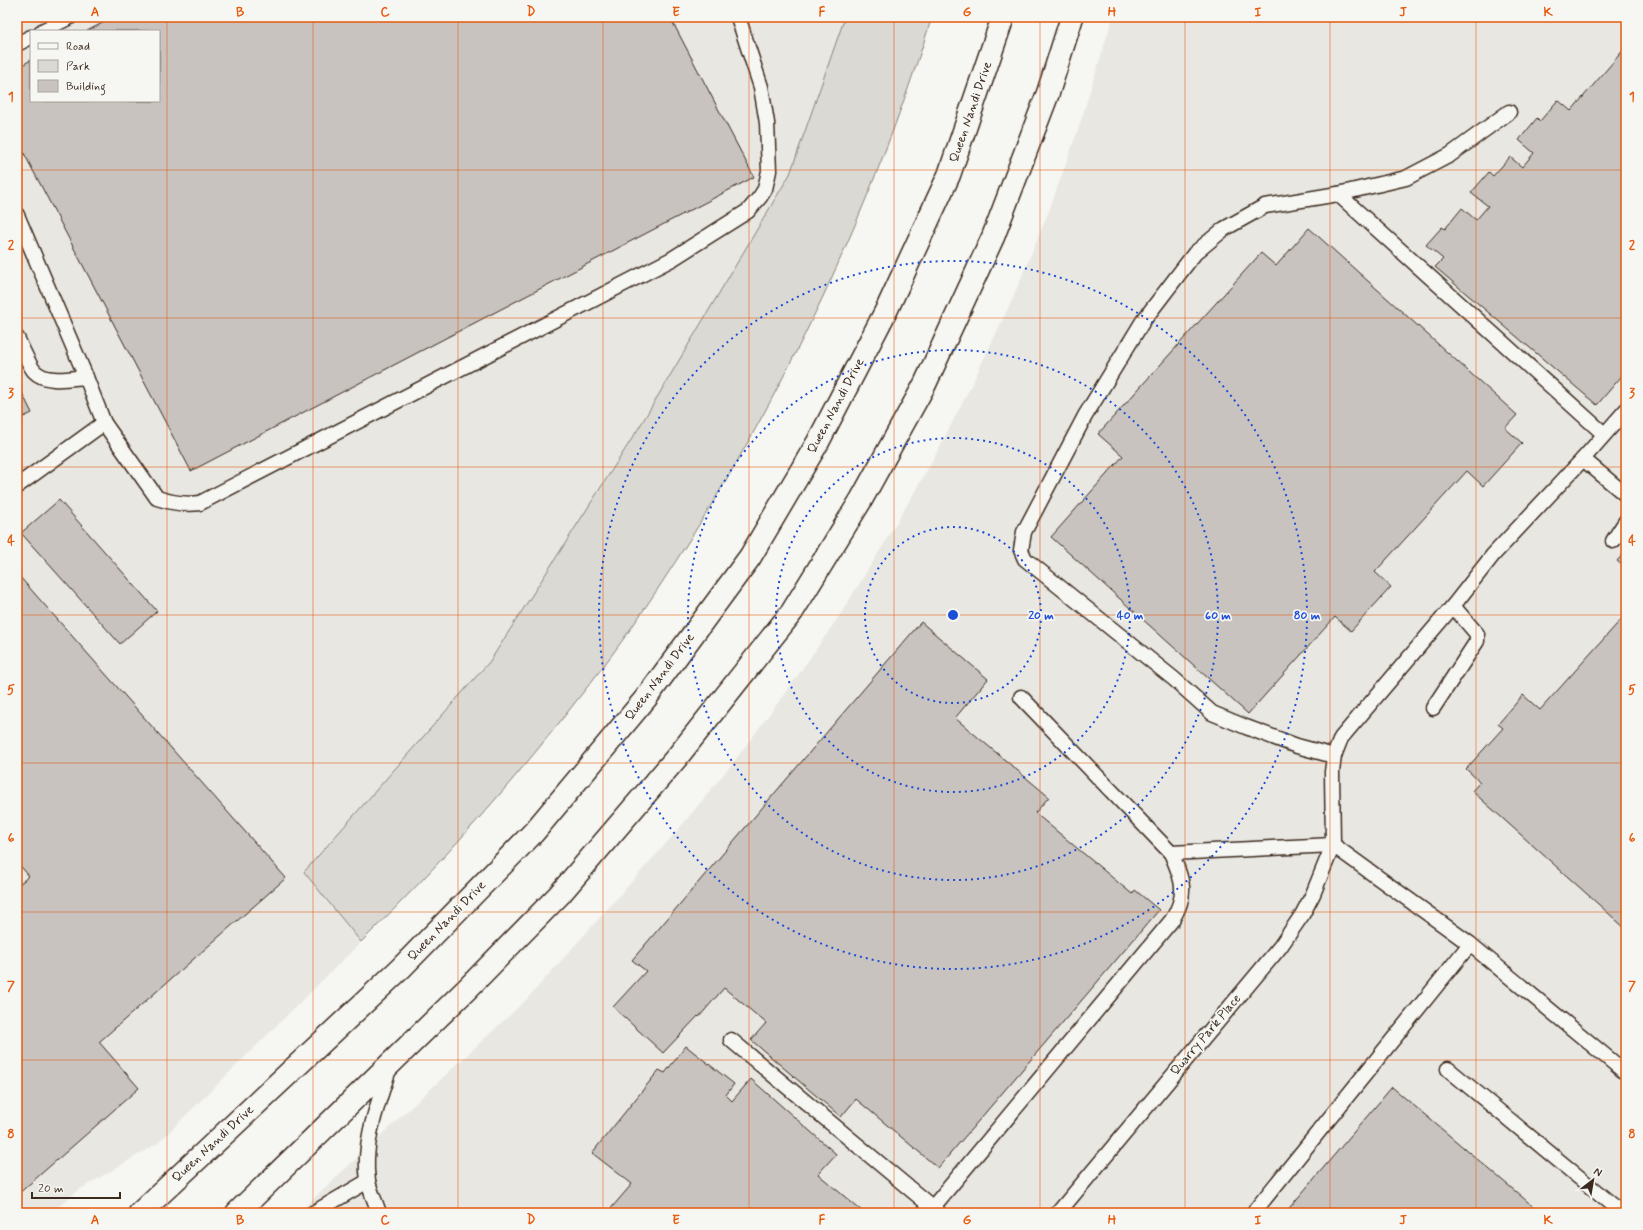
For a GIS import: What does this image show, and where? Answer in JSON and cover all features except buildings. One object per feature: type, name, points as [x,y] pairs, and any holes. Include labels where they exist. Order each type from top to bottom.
[{"type":"main road","name":"Queen Nandi Drive","points":[[140,1213],[401,968],[534,832],[646,698],[750,557],[818,442],[890,302],[949,175],[1003,17]]},
{"type":"main road","points":[[237,1213],[468,988],[559,895],[678,756],[792,612],[861,500],[928,377],[993,237],[1048,93],[1072,17]]},
{"type":"lane","points":[[44,30],[70,17]]},
{"type":"lane","points":[[17,215],[104,423],[158,498],[171,503],[187,505],[200,503],[672,259],[748,211],[765,189],[769,171],[767,123],[761,87],[738,17]]},
{"type":"lane","points":[[17,44],[30,38]]},
{"type":"lane","points":[[1334,756],[1297,746],[1212,713],[1174,679],[1025,559],[1021,550],[1024,532],[1085,416],[1143,321],[1195,253],[1224,229],[1264,206],[1338,194],[1406,178],[1450,155],[1509,112]]},
{"type":"lane","points":[[1338,194],[1604,434]]},
{"type":"lane","points":[[17,338],[34,372],[42,376],[55,379],[86,377]]},
{"type":"lane","points":[[1333,845],[1332,772],[1334,756],[1341,738],[1453,606],[1493,555],[1583,459],[1626,410]]},
{"type":"lane","points":[[17,486],[104,423]]},
{"type":"lane","points":[[1583,459],[1626,495]]},
{"type":"lane","points":[[1613,541],[1626,520]]},
{"type":"lane","points":[[1433,708],[1477,641],[1477,634],[1453,606]]},
{"type":"lane","points":[[731,1040],[933,1211],[1172,920],[1178,911],[1184,888],[1180,872],[1171,854],[1021,697]]},
{"type":"lane","points":[[1171,854],[1333,845],[1470,944],[1626,1073]]},
{"type":"lane","name":"Quarry Park Place","points":[[1058,1213],[1280,947],[1302,915],[1313,894],[1333,845]]},
{"type":"lane","points":[[1253,1213],[1470,944]]},
{"type":"lane","points":[[379,1213],[368,1181],[368,1154],[372,1128],[391,1062]]},
{"type":"lane","points":[[1448,1069],[1622,1213]]},
{"type":"lane","points":[[313,1213],[368,1181]]},
{"type":"shaded area","points":[[17,17],[845,17],[790,174],[640,426],[490,661],[304,872],[361,942],[158,1143],[77,1191],[51,1213],[17,1213]]},
{"type":"shaded area","points":[[1113,17],[1626,17],[1626,1213],[298,1213],[527,999],[679,829],[736,759],[789,688],[840,615],[932,462],[973,382],[1012,300],[1047,216],[1078,130]]},
{"type":"green space","points":[[845,17],[932,17],[882,160],[853,230],[822,299],[753,434],[714,500],[654,595],[611,656],[562,720],[479,818],[421,881],[361,942],[304,872],[490,661],[640,426],[790,174]]}]
